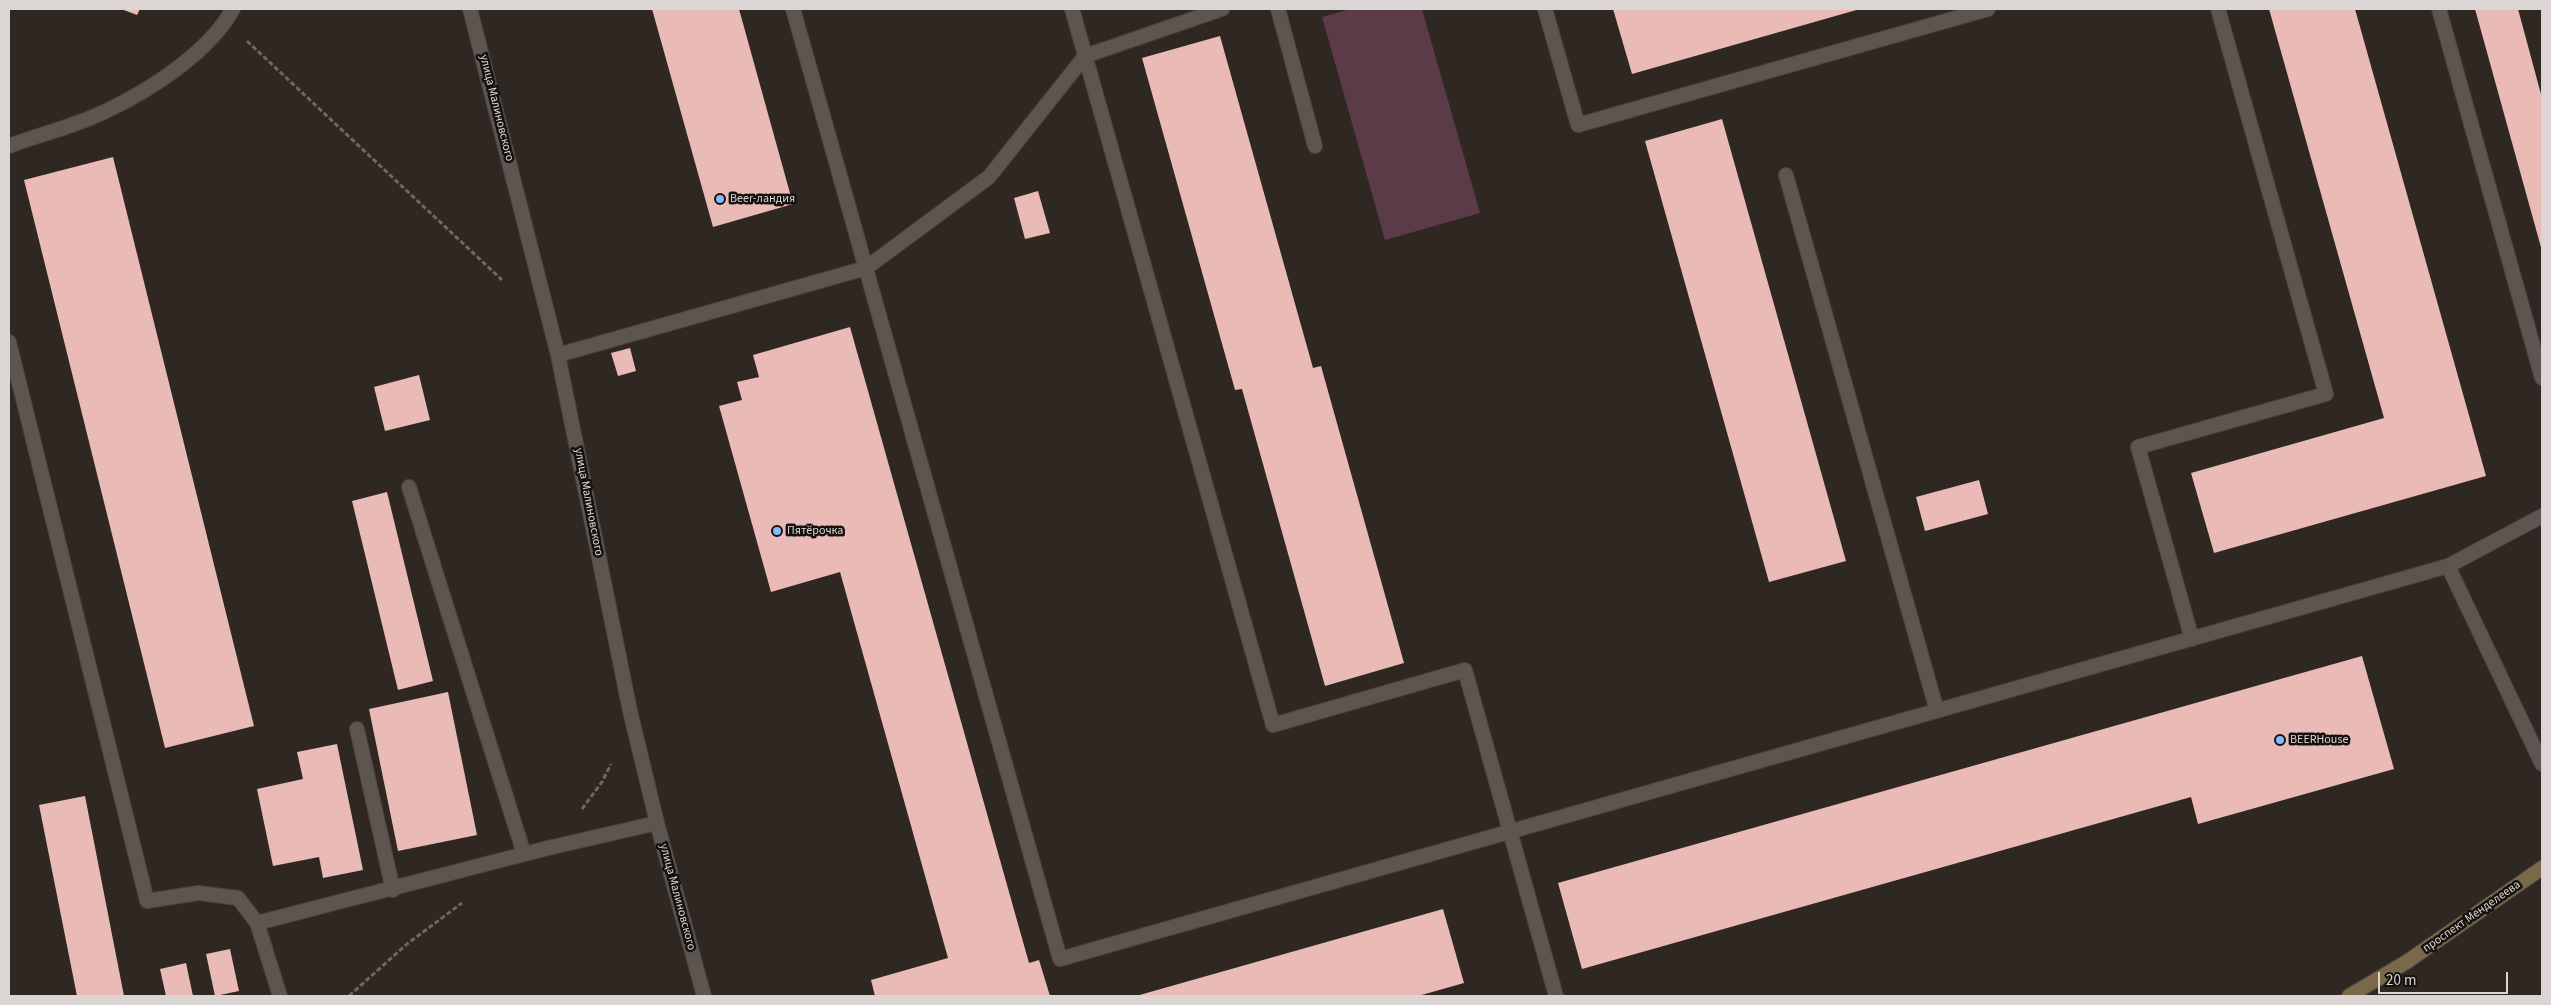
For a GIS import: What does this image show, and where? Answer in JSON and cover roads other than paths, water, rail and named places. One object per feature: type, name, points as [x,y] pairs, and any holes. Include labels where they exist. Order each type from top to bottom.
[{"type":"main road","name":"проспект Менделеева","points":[[2349,996],[2408,961],[2542,868]]},
{"type":"street","name":"улица Малиновского","points":[[470,9],[558,355],[630,711],[657,823],[704,996]]},
{"type":"street","points":[[793,9],[1060,959],[2448,566],[2542,516]]},
{"type":"street","points":[[1072,9],[1273,724],[1465,670],[1556,996]]},
{"type":"street","points":[[558,355],[866,268],[989,177],[1085,56],[1222,9]]},
{"type":"street","points":[[1278,9],[1314,146]]},
{"type":"street","points":[[1545,9],[1578,125],[1988,9]]},
{"type":"street","points":[[2192,639],[2138,447],[2326,394],[2218,9]]},
{"type":"street","points":[[2438,9],[2542,378]]},
{"type":"street","points":[[9,146],[106,111],[180,68],[229,15]]},
{"type":"street","points":[[1786,175],[1936,711]]},
{"type":"street","points":[[9,342],[148,901],[198,893],[238,898],[257,923],[280,996]]},
{"type":"street","points":[[409,487],[524,854]]},
{"type":"street","points":[[2448,566],[2542,764]]},
{"type":"street","points":[[358,729],[393,890]]},
{"type":"street","points":[[257,923],[393,890],[524,854],[657,823]]},
{"type":"place","name":"Beer-ландия","points":[[720,199]]},
{"type":"place","name":"Пятёрочка","points":[[777,531]]},
{"type":"place","name":"BEERHouse","points":[[2280,740]]}]
